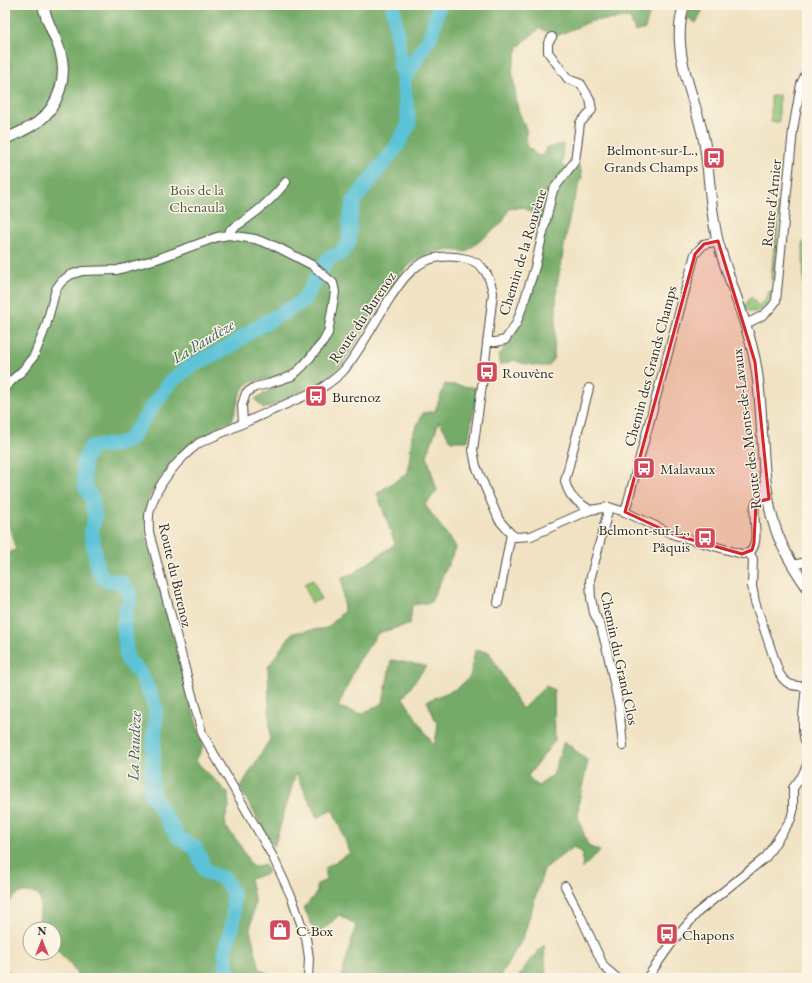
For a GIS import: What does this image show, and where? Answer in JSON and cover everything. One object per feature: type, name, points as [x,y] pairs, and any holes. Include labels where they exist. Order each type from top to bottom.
[{"type":"street","points":[[5,139],[38,122],[51,107],[60,88],[63,70],[61,55],[43,5]]},
{"type":"street","name":"Route des Monts-de-Lavaux","points":[[684,5],[679,24],[678,40],[681,57],[705,146],[712,210],[718,240],[745,324],[755,362],[759,387],[766,481],[769,499],[778,536],[792,565],[807,587]]},
{"type":"street","name":"Chemin de la Rouvène","points":[[487,342],[505,340],[516,324],[535,267],[553,190],[575,161],[580,122],[592,110],[590,99],[581,84],[568,79],[548,52],[548,43],[552,37]]},
{"type":"street","name":"Route d'Arnier","points":[[745,324],[760,318],[771,309],[776,301],[793,130],[801,84],[807,71]]},
{"type":"street","points":[[5,73],[5,84]]},
{"type":"street","points":[[229,235],[230,230],[243,222],[260,208],[286,182]]},
{"type":"street","points":[[5,387],[23,370],[34,356],[46,326],[56,289],[62,281],[70,275],[82,271],[117,270],[217,237],[229,235],[255,239],[277,247],[312,265],[333,283],[335,292],[328,333],[323,342],[303,366],[292,376],[255,387],[246,393],[242,405],[244,423]]},
{"type":"street","name":"Chemin des Grands Champs","points":[[625,512],[695,254],[704,244],[718,240]]},
{"type":"street","name":"Route du Burenoz","points":[[308,978],[309,958],[306,938],[292,898],[273,857],[202,734],[149,532],[150,510],[158,489],[186,452],[199,443],[320,389],[333,381],[344,370],[400,284],[410,272],[421,264],[436,257],[449,256],[474,260],[483,268],[490,279],[492,293],[473,450],[476,466],[499,520],[511,534]]},
{"type":"street","points":[[589,388],[565,481],[568,492],[574,499],[590,510]]},
{"type":"street","points":[[498,603],[511,534],[516,537],[531,536],[590,510],[609,507],[625,512],[675,535],[742,554],[749,553],[752,550],[754,543],[756,525],[755,504],[758,501],[769,499]]},
{"type":"street","name":"Chemin du Grand Clos","points":[[609,507],[590,580],[591,598],[594,613],[601,628],[607,650],[619,707],[623,746]]},
{"type":"street","points":[[749,553],[753,559],[752,586],[754,602],[779,673],[786,683],[793,687],[806,685],[803,732],[805,743],[807,744]]},
{"type":"street","points":[[792,565],[807,562]]},
{"type":"street","points":[[648,978],[674,940],[698,912],[766,857],[791,819],[794,811],[793,788],[807,766]]},
{"type":"street","points":[[565,886],[604,967],[617,978]]},
{"type":"street","points":[[5,977],[10,978]]},
{"type":"highlighted area","points":[[718,241],[755,362],[769,499],[756,502],[754,543],[752,550],[742,554],[675,535],[625,512],[695,254],[704,244]]},
{"type":"green space","name":"Bois de la Chenaula","points":[[5,5],[653,5],[645,29],[635,32],[630,18],[592,21],[556,36],[540,28],[518,47],[512,70],[518,110],[526,129],[527,145],[536,155],[543,156],[546,148],[563,144],[562,165],[573,171],[580,165],[582,177],[571,209],[557,285],[554,357],[549,366],[521,363],[515,360],[500,365],[499,355],[508,344],[519,324],[528,300],[539,220],[524,207],[509,209],[502,223],[466,252],[444,250],[425,255],[400,274],[342,365],[332,376],[320,384],[264,409],[255,399],[275,387],[271,379],[252,382],[246,386],[242,390],[232,420],[220,426],[221,428],[196,440],[180,453],[155,486],[148,501],[145,532],[203,746],[196,761],[228,793],[229,808],[225,819],[226,827],[239,843],[252,867],[265,864],[268,873],[250,879],[255,903],[250,930],[260,969],[275,978],[76,978],[77,973],[62,955],[62,921],[39,921],[39,896],[33,893],[23,892],[15,896],[5,909],[5,554],[16,550],[5,512],[5,99],[11,66],[5,57]]},
{"type":"green space","points":[[691,5],[705,5],[696,23],[687,17]]},
{"type":"green space","points":[[779,95],[779,122],[771,122],[771,96]]},
{"type":"green space","points":[[775,204],[780,206],[773,280],[771,280],[778,208]]},
{"type":"green space","points":[[803,242],[807,242],[807,309],[804,309]]},
{"type":"green space","points":[[770,291],[773,291],[771,299],[766,306],[760,310],[753,312],[744,307],[751,297],[759,307]]},
{"type":"green space","points":[[445,384],[478,388],[468,441],[451,441],[439,421],[427,456],[437,491],[425,505],[456,547],[431,602],[412,605],[410,624],[378,633],[357,664],[338,707],[361,714],[383,703],[391,660],[426,666],[403,698],[434,746],[438,726],[427,701],[458,688],[470,677],[475,650],[489,652],[522,709],[546,686],[554,690],[555,740],[528,776],[538,786],[553,775],[564,741],[588,761],[579,801],[578,817],[588,846],[600,851],[582,869],[583,853],[573,847],[544,869],[523,938],[499,978],[341,978],[356,925],[339,915],[317,937],[304,908],[317,892],[317,884],[327,880],[325,868],[350,853],[333,810],[317,818],[296,773],[274,847],[240,788],[270,739],[268,667],[292,633],[327,628],[344,611],[342,577],[354,573],[395,544],[377,493],[408,473],[412,435],[423,413],[435,411]]},
{"type":"green space","points":[[313,580],[321,599],[312,603],[304,584]]},
{"type":"green space","points":[[544,945],[546,978],[518,978],[529,961]]},
{"type":"waterway","name":"La Paudèze","points":[[228,978],[225,952],[234,918],[232,892],[225,879],[206,872],[196,849],[178,837],[151,793],[156,709],[142,676],[127,659],[124,627],[126,607],[130,600],[129,592],[121,582],[105,580],[98,570],[91,530],[95,517],[92,499],[85,486],[83,463],[91,447],[119,444],[129,440],[170,382],[191,366],[229,347],[253,330],[303,301],[328,259],[341,253],[349,242],[350,219],[354,201],[397,146],[409,124],[393,5]]},
{"type":"waterway","name":"La Paudèze","points":[[404,79],[431,35],[439,5]]},
{"type":"place","name":"Belmont-sur-L., Grands Champs","points":[[714,158]]},
{"type":"place","name":"Rouvène","points":[[487,372]]},
{"type":"place","name":"Burenoz","points":[[316,396]]},
{"type":"place","name":"Malavaux","points":[[644,468]]},
{"type":"place","name":"Belmont-sur-L., Pâquis","points":[[705,538]]},
{"type":"place","name":"C-Box","points":[[280,930]]},
{"type":"place","name":"Chapons","points":[[667,934]]}]
